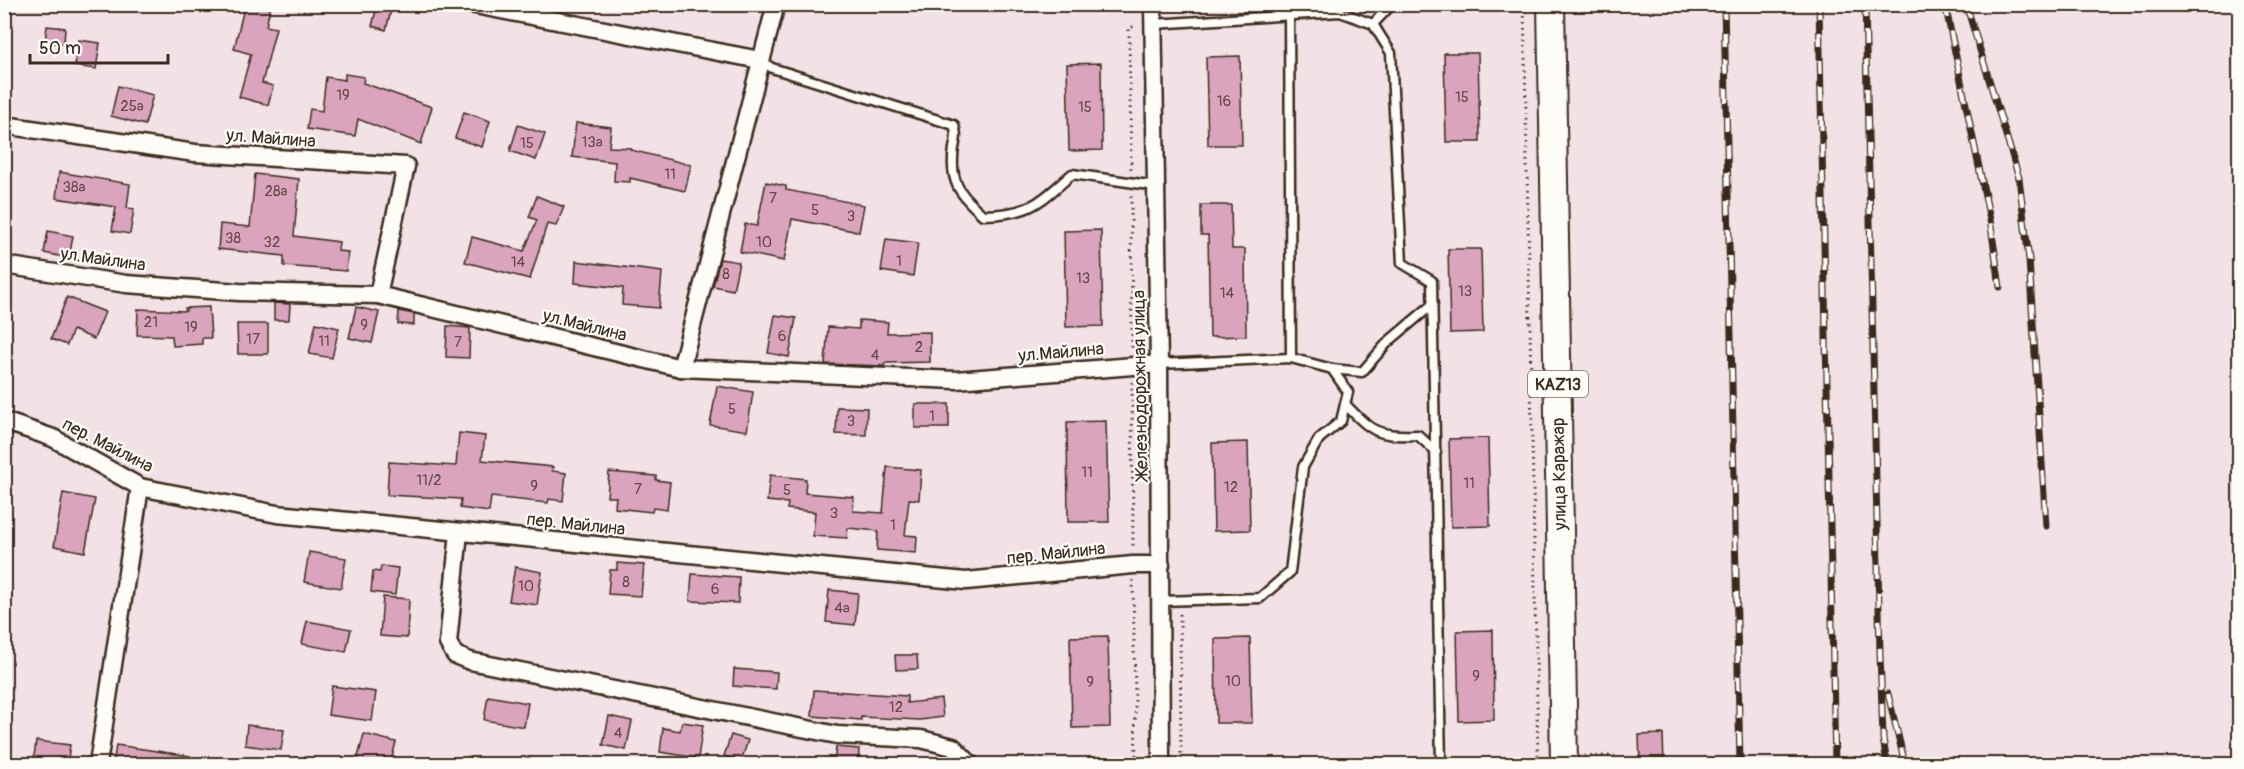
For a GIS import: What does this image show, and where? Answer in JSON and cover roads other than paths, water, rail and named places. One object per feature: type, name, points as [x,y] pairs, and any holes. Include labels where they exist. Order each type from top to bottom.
[{"type":"main road","name":"улица Каражар","points":[[1551,4],[1564,765]]},
{"type":"street","points":[[470,4],[760,60]]},
{"type":"street","points":[[681,368],[776,4]]},
{"type":"street","name":"Железнодорожная улица","points":[[1153,4],[1159,363],[1161,765]]},
{"type":"street","name":"ул. Майлина","points":[[4,125],[195,153],[406,166],[378,295]]},
{"type":"street","name":"ул.Майлина","points":[[4,265],[126,284],[239,292],[378,295],[681,368],[956,380],[1159,363]]},
{"type":"street","name":"пер. Майлина","points":[[4,421],[53,438],[140,487],[277,514],[966,582],[1133,565],[1161,565]]},
{"type":"street","points":[[98,765],[140,487]]},
{"type":"street","points":[[459,532],[448,643],[455,655],[470,661],[837,735],[921,739],[953,747],[970,765]]},
{"type":"lane","points":[[1373,24],[1392,4]]},
{"type":"lane","points":[[1154,24],[1340,12],[1373,24],[1391,53],[1402,263],[1432,281],[1441,765]]},
{"type":"lane","points":[[1289,15],[1291,358]]},
{"type":"lane","points":[[760,60],[772,69],[954,125],[958,135],[952,174],[963,198],[983,215],[1014,214],[1027,210],[1044,199],[1072,174],[1156,186]]},
{"type":"lane","points":[[1159,363],[1291,358],[1332,369],[1362,372],[1388,342],[1433,304]]},
{"type":"lane","points":[[1161,601],[1260,598],[1290,572],[1303,467],[1319,439],[1341,421],[1345,404],[1347,392],[1332,369]]},
{"type":"lane","points":[[1345,404],[1367,428],[1388,436],[1418,435],[1436,452]]},
{"type":"railway","points":[[1724,4],[1740,764]]},
{"type":"railway","points":[[1819,4],[1835,764]]},
{"type":"railway","points":[[1865,4],[1880,653],[1883,738],[1887,764]]},
{"type":"railway","points":[[1945,4],[1990,220],[2000,287]]},
{"type":"railway","points":[[1966,4],[2019,178],[2029,260],[2046,526]]},
{"type":"railway","points":[[1888,694],[1905,764]]}]
